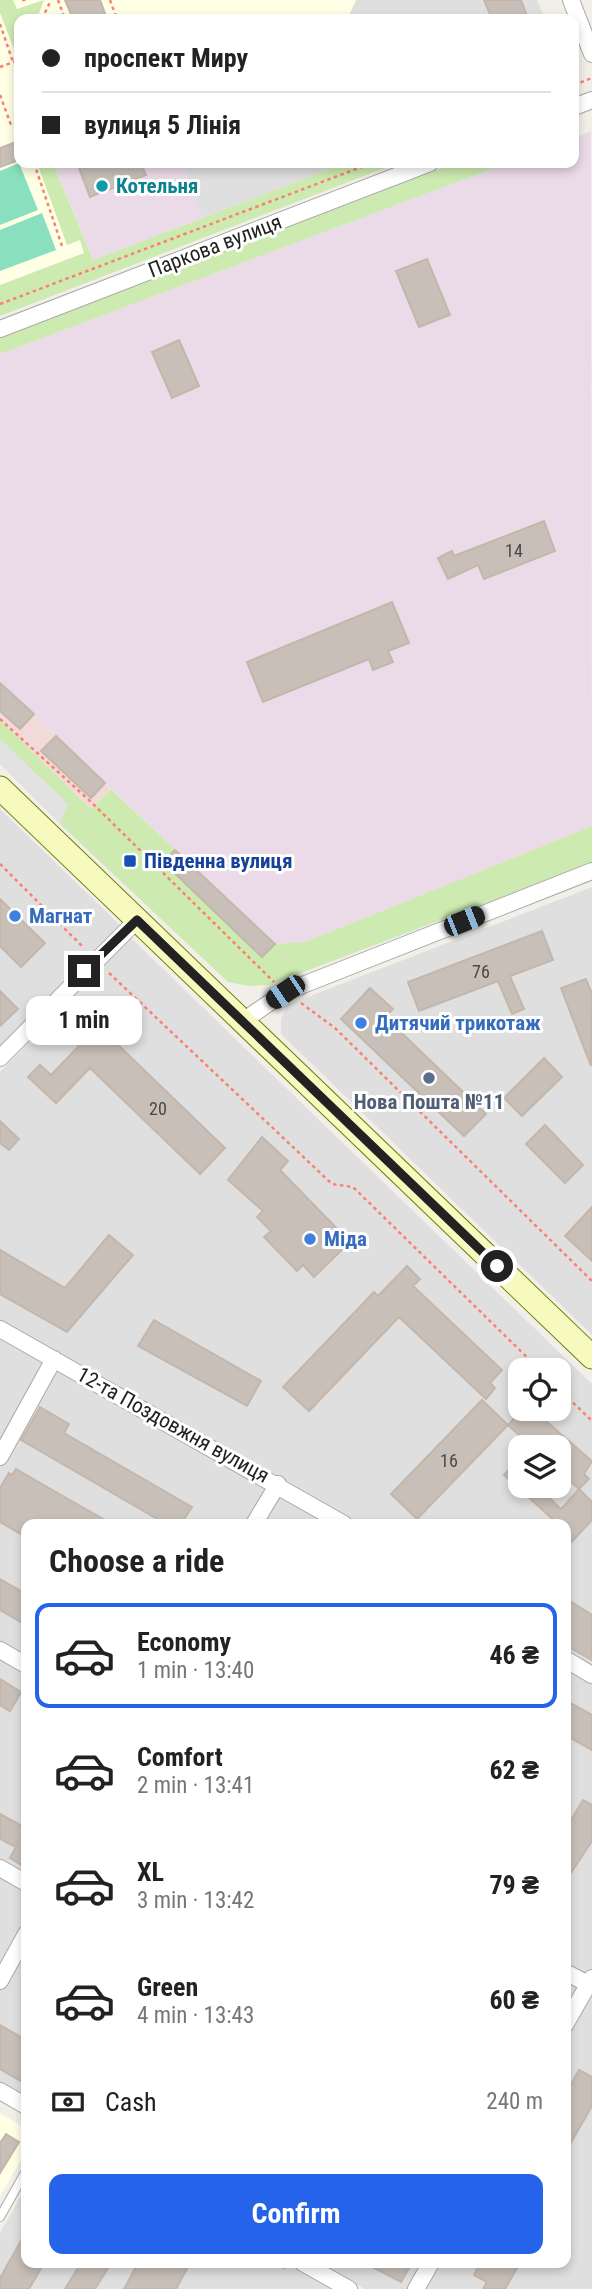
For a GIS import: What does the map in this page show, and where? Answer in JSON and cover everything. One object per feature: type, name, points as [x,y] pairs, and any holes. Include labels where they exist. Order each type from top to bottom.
[{"type":"main road","points":[[0,788],[592,1357]]},
{"type":"street","points":[[579,22],[592,54]]},
{"type":"street","name":"Паркова вулиця","points":[[0,329],[417,168]]},
{"type":"street","points":[[243,1021],[285,992],[592,871]]},
{"type":"street","points":[[0,1058],[95,959],[137,920]]},
{"type":"street","name":"12-та Поздовжня вулиця","points":[[0,1329],[336,1519]]},
{"type":"street","points":[[0,1457],[54,1359]]},
{"type":"street","points":[[257,1519],[278,1484]]},
{"type":"street","points":[[0,1650],[21,1662]]},
{"type":"street","points":[[571,1663],[592,1675]]},
{"type":"street","points":[[0,1868],[21,1880]]},
{"type":"street","points":[[0,1981],[21,1943]]},
{"type":"street","points":[[571,1975],[591,1983],[571,2015]]},
{"type":"street","points":[[0,2091],[21,2103]]},
{"type":"street","points":[[312,2268],[349,2289]]},
{"type":"street","points":[[416,2289],[428,2268]]},
{"type":"lane","points":[[0,2217],[21,2181]]},
{"type":"path","points":[[22,0],[28,0]]},
{"type":"path","points":[[0,24],[13,62],[0,67]]},
{"type":"path","points":[[0,95],[11,125],[14,125]]},
{"type":"path","points":[[36,168],[62,246]]},
{"type":"path","points":[[0,304],[359,168]]},
{"type":"path","points":[[0,719],[91,802],[285,992],[335,1028],[592,1282]]},
{"type":"path","points":[[0,864],[95,959],[332,1185],[353,1187],[528,1358]]},
{"type":"path","points":[[571,1401],[592,1421]]},
{"type":"shaded area","points":[[0,0],[356,0],[349,14],[14,14],[14,168],[55,168],[93,260],[0,294]]},
{"type":"shaded area","points":[[356,0],[537,0],[543,14],[349,14]]},
{"type":"shaded area","points":[[591,131],[592,826],[305,942],[275,944],[0,683],[0,354],[495,168],[579,168],[579,136]]},
{"type":"shaded area","points":[[55,168],[185,168],[202,218],[93,260]]},
{"type":"shaded area","points":[[185,168],[333,168],[202,218]]},
{"type":"shaded area","points":[[0,683],[111,789],[91,809],[0,720]]},
{"type":"shaded area","points":[[0,739],[68,804],[60,824],[0,764]]},
{"type":"shaded area","points":[[0,809],[121,926],[0,1048]]},
{"type":"shaded area","points":[[592,887],[592,1335],[281,1034],[281,1019],[287,1005]]},
{"type":"shaded area","points":[[130,937],[565,1358],[508,1358],[508,1421],[571,1421],[571,1364],[592,1384],[592,2289],[365,2289],[327,2268],[571,2268],[571,1519],[21,1519],[21,2094],[0,2082],[0,1072]]},
{"type":"shaded area","points":[[0,2113],[21,2126],[21,2160],[0,2196]]},
{"type":"shaded area","points":[[21,2196],[21,2268],[295,2268],[332,2289],[0,2289],[0,2233]]},
{"type":"green space","points":[[0,0],[13,0],[17,9],[44,0],[39,14],[14,14],[14,49],[0,13]]},
{"type":"green space","points":[[14,165],[14,168],[21,168],[38,210],[0,225],[0,171]]},
{"type":"green space","points":[[39,168],[55,168],[93,260],[333,168],[385,168],[0,316],[0,285],[84,253],[80,240],[67,245]]},
{"type":"green space","points":[[442,168],[495,168],[0,354],[0,337]]},
{"type":"green space","points":[[42,213],[56,250],[0,271],[0,230]]},
{"type":"green space","points":[[0,720],[91,809],[111,789],[275,944],[305,942],[592,826],[592,863],[269,985],[249,986],[228,982],[60,824],[67,804],[0,739]]},
{"type":"building","points":[[65,0],[100,0],[105,14],[71,14]]},
{"type":"building","points":[[484,0],[521,0],[526,14],[490,14]]},
{"type":"building","points":[[14,143],[14,162],[0,167],[0,148]]},
{"type":"building","name":"Котельня","points":[[79,168],[143,168],[146,175],[90,197]]},
{"type":"building","points":[[427,259],[450,315],[419,327],[396,271]]},
{"type":"building","points":[[179,340],[199,386],[172,398],[152,352]]},
{"type":"building","points":[[544,521],[555,551],[484,579],[478,565],[448,579],[438,558],[452,551],[454,556]]},
{"type":"building","points":[[392,602],[409,643],[388,651],[393,662],[373,670],[369,659],[263,702],[247,662]]},
{"type":"building","points":[[0,683],[34,714],[20,729],[0,711]]},
{"type":"building","points":[[56,736],[105,783],[91,798],[41,751]]},
{"type":"building","points":[[175,850],[275,944],[262,957],[163,862]]},
{"type":"building","points":[[0,899],[45,943],[21,967],[0,946]]},
{"type":"building","points":[[542,931],[553,960],[510,976],[524,1009],[512,1014],[498,981],[419,1011],[408,982]]},
{"type":"building","points":[[586,979],[592,994],[591,1066],[561,988]]},
{"type":"building","points":[[370,988],[393,1009],[385,1017],[486,1114],[464,1136],[341,1019]]},
{"type":"building","points":[[0,991],[18,1009],[0,1026]]},
{"type":"building","points":[[86,1006],[119,1038],[115,1042],[225,1148],[200,1174],[90,1068],[56,1103],[28,1077],[40,1065],[51,1075],[79,1046],[63,1030]]},
{"type":"building","points":[[544,1058],[562,1077],[522,1116],[504,1098]]},
{"type":"building","points":[[0,1121],[19,1139],[9,1150],[0,1143]]},
{"type":"building","points":[[545,1125],[583,1165],[565,1183],[526,1144]]},
{"type":"building","points":[[262,1137],[288,1161],[280,1170],[350,1242],[314,1277],[303,1265],[297,1271],[264,1237],[271,1231],[257,1217],[263,1211],[228,1180]]},
{"type":"building","points":[[592,1207],[592,1261],[565,1236]]},
{"type":"building","points":[[109,1235],[133,1255],[67,1332],[0,1294],[0,1250],[65,1288]]},
{"type":"building","points":[[407,1266],[420,1279],[413,1286],[502,1370],[490,1383],[495,1388],[486,1399],[399,1317],[309,1411],[283,1387],[374,1292],[378,1296]]},
{"type":"building","points":[[154,1320],[261,1381],[247,1406],[138,1346]]},
{"type":"building","points":[[482,1400],[508,1425],[417,1519],[391,1494]]},
{"type":"building","points":[[40,1407],[69,1424],[64,1433],[192,1507],[184,1519],[157,1519],[21,1440]]},
{"type":"building","points":[[512,1421],[546,1421],[562,1435],[519,1435],[508,1425]]},
{"type":"building","points":[[571,1443],[592,1461],[584,1474],[589,1479],[579,1489],[571,1482]]},
{"type":"building","points":[[16,1469],[103,1519],[21,1519],[21,1534],[0,1522],[0,1488],[9,1473],[12,1475]]},
{"type":"building","points":[[579,1489],[592,1502],[592,1520],[571,1543],[571,1519],[552,1519],[529,1498],[549,1498],[561,1509]]},
{"type":"building","points":[[0,1579],[21,1591],[21,1622],[0,1610]]},
{"type":"building","points":[[571,1602],[592,1615],[592,1660],[571,1648]]},
{"type":"building","points":[[0,1679],[21,1692],[10,1711],[0,1705]]},
{"type":"building","points":[[571,1703],[592,1715],[592,1750],[571,1738]]},
{"type":"building","points":[[583,1800],[592,1805],[592,1841],[571,1873],[571,1820]]},
{"type":"building","points":[[0,1814],[21,1825],[21,1865],[10,1858],[16,1847],[0,1839]]},
{"type":"building","points":[[0,2025],[21,2037],[21,2081],[0,2069]]},
{"type":"building","points":[[579,2070],[592,2077],[592,2106],[571,2143],[571,2084]]},
{"type":"building","points":[[6,2134],[19,2142],[0,2173],[0,2143]]},
{"type":"building","points":[[21,2241],[21,2268],[41,2268],[29,2289],[0,2289],[0,2278]]},
{"type":"building","points":[[78,2268],[108,2268],[95,2289],[65,2289]]},
{"type":"building","points":[[135,2268],[187,2268],[176,2289],[124,2289]]},
{"type":"building","points":[[374,2268],[409,2268],[401,2282]]},
{"type":"building","points":[[478,2268],[517,2268],[505,2289],[483,2289],[487,2282],[474,2275]]},
{"type":"place","name":"Котельня","points":[[102,186]]},
{"type":"place","name":"Південна вулиця","points":[[130,861]]},
{"type":"place","name":"Магнат","points":[[15,916]]},
{"type":"place","name":"Дитячий трикотаж","points":[[361,1023]]},
{"type":"place","name":"Нова Пошта №11","points":[[429,1078]]},
{"type":"place","name":"Міда","points":[[310,1239]]},
{"type":"route","points":[[84,971],[137,920],[497,1266]]}]
